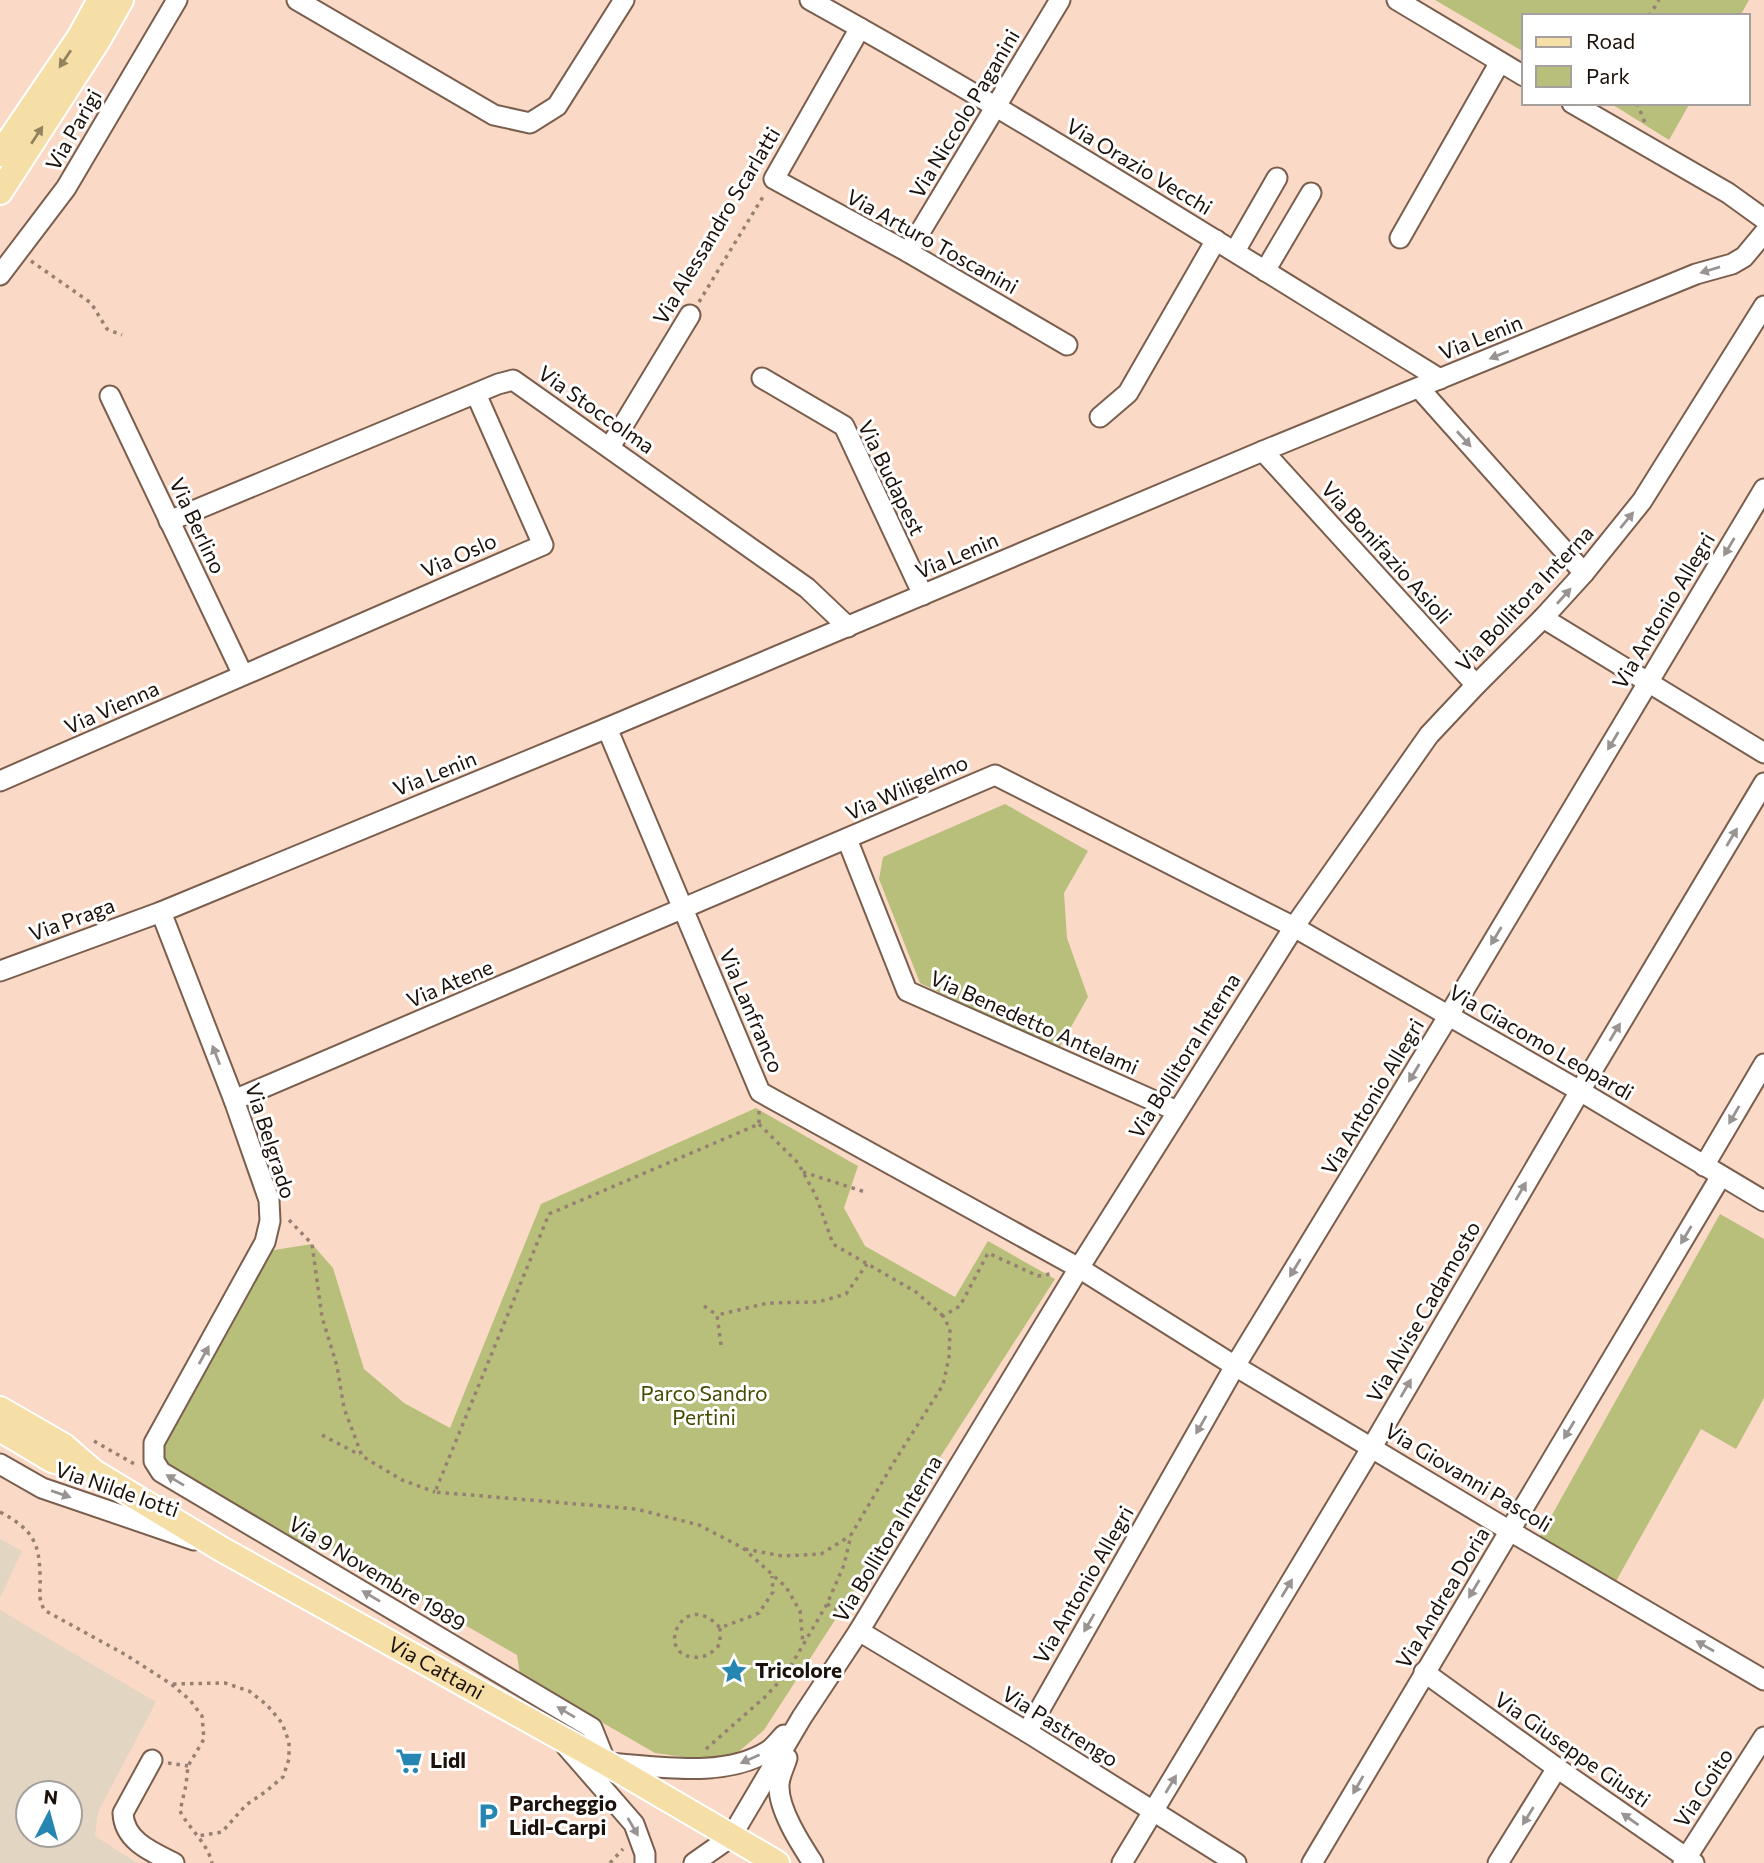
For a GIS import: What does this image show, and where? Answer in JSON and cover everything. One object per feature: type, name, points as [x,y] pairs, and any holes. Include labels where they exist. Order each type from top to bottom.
[{"type":"main road","points":[[0,153],[79,38],[100,0]]},
{"type":"main road","points":[[0,192],[121,0]]},
{"type":"main road","name":"Via Cattani","points":[[0,1409],[64,1446],[94,1472],[223,1550],[607,1763],[777,1863]]},
{"type":"main road","name":"Via Cattani","points":[[0,1429],[52,1460],[94,1472]]},
{"type":"street","name":"Via Parigi","points":[[0,275],[66,188],[177,0]]},
{"type":"street","points":[[297,0],[494,116],[530,123],[557,106],[624,0]]},
{"type":"street","name":"Via Orazio Vecchi","points":[[810,0],[1235,251],[1440,379]]},
{"type":"street","name":"Via Niccolo Paganini","points":[[908,252],[1060,0]]},
{"type":"street","points":[[1397,0],[1522,75]]},
{"type":"street","name":"Via Alessandro Scarlatti","points":[[774,179],[860,28]]},
{"type":"street","points":[[1400,238],[1500,62]]},
{"type":"street","points":[[1576,105],[1731,187],[1764,219]]},
{"type":"street","points":[[1235,251],[1277,178]]},
{"type":"street","name":"Via Arturo Toscanini","points":[[774,179],[908,252],[1067,345]]},
{"type":"street","points":[[1265,271],[1311,194]]},
{"type":"street","name":"Via Lenin","points":[[161,912],[607,728],[1263,451],[1696,274],[1731,264],[1744,257],[1764,233]]},
{"type":"street","points":[[1100,417],[1128,393],[1216,240]]},
{"type":"street","name":"Via Bollitora Interna","points":[[694,1863],[731,1837],[1079,1268],[1294,927],[1429,735],[1543,618],[1642,502],[1764,306]]},
{"type":"street","name":"Via Alessandro Scarlatti","points":[[610,447],[690,315]]},
{"type":"street","name":"Via Budapest","points":[[762,378],[844,426],[923,595]]},
{"type":"street","name":"Via Stoccolma","points":[[169,521],[513,380],[807,588],[848,627]]},
{"type":"street","points":[[1419,388],[1584,573]]},
{"type":"street","name":"Via Oslo","points":[[243,676],[542,545],[476,394]]},
{"type":"street","name":"Via Berlino","points":[[110,396],[243,676]]},
{"type":"street","name":"Via Bonifazio Asioli","points":[[1263,451],[1476,685]]},
{"type":"street","name":"Via Antonio Allegri","points":[[1027,1732],[1235,1366],[1764,489]]},
{"type":"street","points":[[1543,618],[1764,753]]},
{"type":"street","name":"Via Vienna","points":[[0,781],[243,676]]},
{"type":"street","name":"Via Lanfranco","points":[[607,728],[760,1092],[1079,1268]]},
{"type":"street","name":"Via Wiligelmo","points":[[684,909],[995,775],[1294,927]]},
{"type":"street","name":"Via Alvise Cadamosto","points":[[1122,1863],[1372,1447],[1764,783]]},
{"type":"street","name":"Via Benedetto Antelami","points":[[847,839],[907,991],[1177,1111]]},
{"type":"street","name":"Via Atene","points":[[234,1100],[684,909]]},
{"type":"street","name":"Via Praga","points":[[0,971],[161,912]]},
{"type":"street","name":"Via Belgrado","points":[[161,912],[234,1100],[269,1200],[270,1222],[265,1242],[171,1415]]},
{"type":"street","name":"Via Giacomo Leopardi","points":[[1294,927],[1580,1091],[1764,1201]]},
{"type":"street","name":"Via Andrea Doria","points":[[1312,1863],[1510,1531],[1712,1171],[1764,1064]]},
{"type":"street","name":"Via Giovanni Pascoli","points":[[1079,1268],[1235,1366],[1764,1680]]},
{"type":"street","name":"Via 9 Novembre 1989","points":[[171,1415],[154,1443],[154,1461],[161,1472],[592,1728],[607,1763]]},
{"type":"street","name":"Via Nilde Iotti","points":[[0,1464],[42,1488],[223,1550]]},
{"type":"street","name":"Via Pastrengo","points":[[860,1628],[1236,1863]]},
{"type":"street","name":"Via Giuseppe Giusti","points":[[1424,1672],[1688,1861]]},
{"type":"street","points":[[607,1763],[707,1769],[737,1765],[769,1750],[802,1717]]},
{"type":"street","points":[[802,1717],[779,1784],[788,1820],[796,1838],[813,1863]]},
{"type":"street","points":[[559,1737],[634,1824],[645,1854],[645,1863]]},
{"type":"street","name":"Via Goito","points":[[1688,1861],[1764,1737]]},
{"type":"street","points":[[152,1760],[123,1813],[123,1821],[135,1841],[173,1863]]},
{"type":"street","points":[[1499,1863],[1556,1768]]},
{"type":"path","points":[[1638,105],[1648,132]]},
{"type":"path","name":"Via Alessandro Scarlatti","points":[[690,315],[774,179]]},
{"type":"path","points":[[18,252],[91,303],[107,329],[122,335]]},
{"type":"path","points":[[700,1755],[766,1696],[786,1674],[827,1604],[844,1565],[851,1535],[943,1385],[950,1348],[950,1329],[943,1316],[916,1292],[833,1244],[816,1196],[798,1163],[759,1124],[760,1092]]},
{"type":"path","points":[[435,1492],[549,1214],[759,1124]]},
{"type":"path","points":[[803,1172],[864,1192]]},
{"type":"path","points":[[269,1200],[312,1244],[322,1317],[337,1366],[344,1408],[362,1456]]},
{"type":"path","points":[[943,1316],[960,1306],[988,1253],[1038,1276],[1079,1268]]},
{"type":"path","points":[[717,1315],[768,1303],[818,1302],[846,1294],[867,1264]]},
{"type":"path","points":[[704,1306],[717,1315],[721,1345]]},
{"type":"path","points":[[322,1435],[402,1480],[435,1492],[636,1509],[699,1525],[743,1548],[786,1587],[800,1611],[803,1644]]},
{"type":"path","points":[[0,1512],[29,1533],[38,1547],[41,1581],[38,1596],[44,1610],[126,1655],[171,1684],[190,1700],[202,1716],[204,1739],[188,1766],[180,1811],[187,1825],[206,1847],[212,1863]]},
{"type":"path","points":[[743,1548],[782,1556],[821,1554],[851,1535]]},
{"type":"path","points":[[720,1628],[759,1613],[773,1592],[771,1574]]},
{"type":"path","points":[[827,1604],[860,1628]]},
{"type":"path","points":[[701,1614],[713,1620],[720,1628],[720,1644],[713,1652],[700,1658],[688,1657],[678,1650],[674,1638],[677,1626],[688,1616],[701,1614]]},
{"type":"path","points":[[171,1684],[225,1684],[249,1691],[267,1705],[282,1723],[289,1742],[289,1759],[283,1777],[246,1805],[222,1832],[197,1836]]},
{"type":"path","points":[[610,1863],[623,1849]]},
{"type":"shaded area","points":[[0,1539],[22,1551],[0,1598]]},
{"type":"shaded area","points":[[0,1610],[156,1702],[98,1812],[95,1836],[137,1863],[0,1863]]},
{"type":"green space","points":[[1435,0],[1749,0],[1741,14],[1522,14],[1522,51]]},
{"type":"green space","points":[[1613,105],[1689,105],[1669,140]]},
{"type":"green space","points":[[1005,804],[1088,851],[1064,893],[1067,938],[1088,997],[1058,1050],[920,983],[879,879],[883,857]]},
{"type":"green space","name":"Parco Sandro Pertini","points":[[756,1108],[858,1166],[844,1208],[865,1246],[955,1297],[988,1241],[1055,1279],[764,1730],[737,1753],[713,1761],[655,1753],[520,1675],[517,1655],[309,1535],[312,1554],[167,1471],[163,1454],[168,1437],[268,1251],[312,1244],[333,1268],[364,1369],[404,1403],[450,1428],[541,1204]]},
{"type":"green space","points":[[1720,1214],[1764,1239],[1764,1398],[1736,1449],[1701,1429],[1615,1583],[1538,1540]]},
{"type":"place","name":"Tricolore","points":[[734,1671]]},
{"type":"place","name":"Lidl","points":[[409,1761]]},
{"type":"place","name":"Parcheggio Lidl-Carpi","points":[[488,1816]]}]
